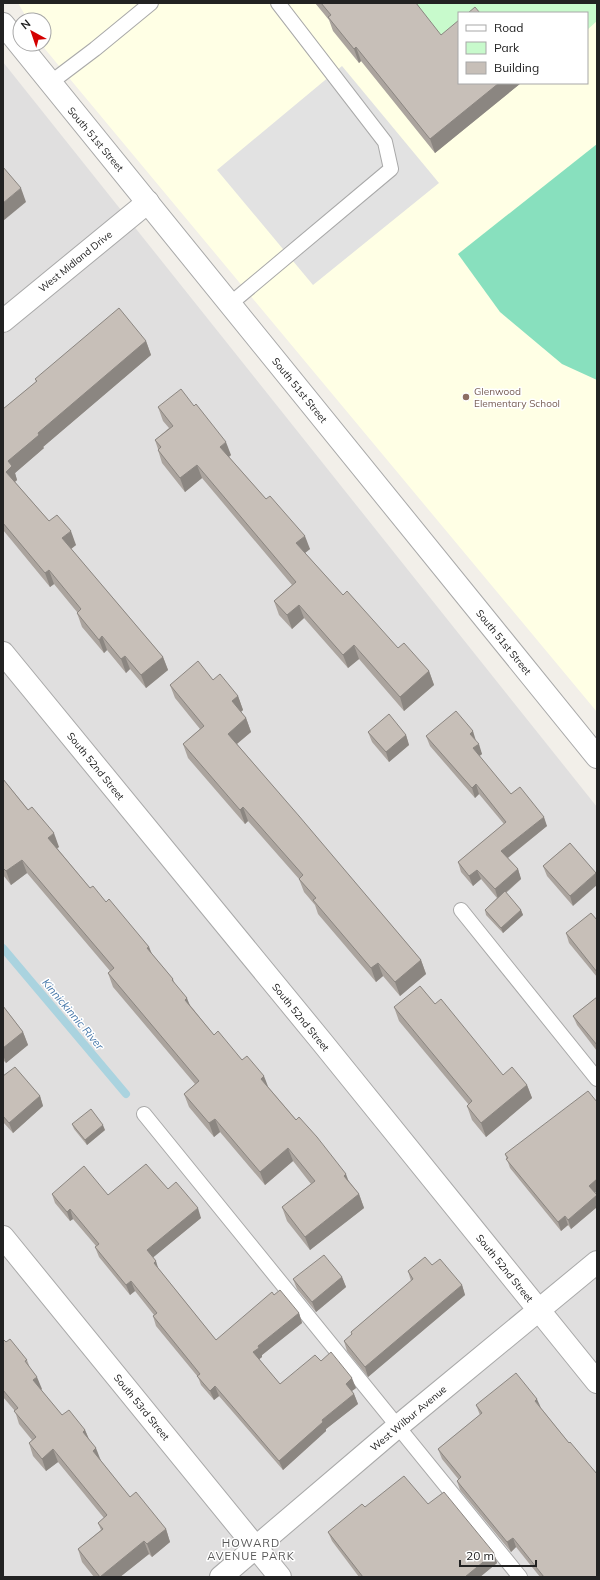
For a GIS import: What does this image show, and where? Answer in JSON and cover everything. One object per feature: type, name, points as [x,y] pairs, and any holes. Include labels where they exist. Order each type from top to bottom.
[{"type":"street","name":"South 51st Street","points":[[3,24],[597,757]]},
{"type":"street","name":"West Midland Drive","points":[[3,321],[148,202]]},
{"type":"street","name":"South 52nd Street","points":[[3,653],[322,1042],[597,1382]]},
{"type":"street","name":"South 53rd Street","points":[[3,1237],[280,1577]]},
{"type":"street","name":"West Wilbur Avenue","points":[[221,1577],[397,1427],[597,1262]]},
{"type":"lane","points":[[50,83],[95,49],[151,3]]},
{"type":"lane","points":[[230,304],[391,168],[385,142],[278,3]]},
{"type":"lane","points":[[461,910],[597,1080]]},
{"type":"lane","points":[[144,1114],[520,1577]]},
{"type":"shaded area","name":"Glenwood Elementary School","points":[[18,3],[597,3],[597,712],[47,52],[52,52],[52,12],[23,12]]},
{"type":"shaded area","points":[[3,62],[597,807],[597,1577],[3,1577]]},
{"type":"shaded area","points":[[342,66],[439,183],[313,285],[217,170]]},
{"type":"green space","points":[[413,3],[597,3],[597,21],[588,29],[588,12],[458,12],[458,40],[449,47]]},
{"type":"green space","points":[[597,144],[597,380],[562,364],[500,312],[458,254]]},
{"type":"building","points":[[321,3],[416,3],[441,35],[458,21],[458,84],[498,84],[430,139],[356,47],[354,49],[328,17],[331,15]]},
{"type":"building","points":[[475,7],[479,12],[469,12]]},
{"type":"building","points":[[3,167],[21,188],[3,203]]},
{"type":"building","points":[[119,308],[146,341],[38,433],[39,435],[8,461],[12,466],[6,472],[49,521],[57,515],[71,531],[62,538],[163,657],[141,675],[125,656],[121,659],[102,636],[99,640],[77,613],[81,609],[49,570],[45,573],[3,523],[3,409],[37,381],[35,379]]},
{"type":"building","points":[[181,389],[194,406],[196,404],[226,442],[220,447],[266,499],[270,496],[305,536],[296,543],[343,595],[347,591],[398,648],[404,643],[429,671],[400,697],[354,645],[343,655],[299,605],[287,615],[274,601],[296,582],[197,465],[180,478],[158,450],[161,447],[155,440],[173,426],[158,407]]},
{"type":"building","points":[[198,661],[213,680],[220,674],[238,696],[232,701],[246,718],[228,734],[421,960],[395,982],[378,963],[371,968],[313,900],[316,898],[299,879],[303,875],[243,807],[240,810],[183,744],[204,726],[170,685]]},
{"type":"building","points":[[456,711],[473,731],[470,734],[479,744],[473,748],[511,794],[520,787],[544,817],[501,851],[518,869],[495,889],[477,870],[469,876],[458,862],[506,822],[476,784],[472,788],[426,736]]},
{"type":"building","points":[[389,714],[406,735],[386,752],[368,732]]},
{"type":"building","points":[[3,779],[28,810],[32,807],[54,833],[48,838],[90,888],[93,886],[106,902],[109,899],[149,947],[147,948],[187,998],[185,1000],[214,1035],[218,1031],[242,1060],[247,1056],[264,1076],[261,1079],[296,1120],[299,1117],[317,1137],[346,1174],[344,1176],[359,1194],[305,1237],[282,1207],[315,1181],[288,1148],[260,1172],[215,1119],[209,1123],[184,1094],[199,1081],[108,973],[114,968],[22,860],[6,871],[3,868]]},
{"type":"building","points":[[570,843],[596,873],[570,896],[543,866]]},
{"type":"building","points":[[505,891],[521,910],[501,928],[485,910]]},
{"type":"building","points":[[591,913],[597,920],[597,972],[566,933]]},
{"type":"building","points":[[420,986],[435,1004],[441,999],[503,1075],[512,1067],[527,1085],[481,1123],[467,1106],[472,1101],[394,1007]]},
{"type":"building","points":[[597,997],[597,1045],[573,1016]]},
{"type":"building","points":[[3,1006],[23,1032],[3,1048]]},
{"type":"building","points":[[15,1067],[40,1096],[9,1123],[3,1116],[3,1076]]},
{"type":"building","points":[[588,1091],[597,1102],[597,1179],[589,1186],[597,1195],[568,1220],[565,1216],[558,1222],[506,1159],[508,1158],[505,1154]]},
{"type":"building","points":[[91,1109],[103,1125],[85,1140],[72,1124]]},
{"type":"building","points":[[146,1164],[168,1189],[176,1182],[198,1208],[147,1250],[156,1261],[154,1263],[216,1340],[272,1292],[274,1295],[280,1290],[299,1313],[258,1346],[259,1348],[253,1352],[280,1384],[315,1355],[321,1361],[331,1352],[352,1378],[346,1384],[354,1394],[322,1420],[323,1422],[279,1461],[215,1386],[210,1391],[197,1376],[200,1374],[153,1316],[157,1313],[131,1281],[126,1285],[95,1247],[99,1244],[70,1209],[67,1212],[52,1194],[84,1166],[108,1195]]},
{"type":"building","points":[[324,1255],[342,1277],[312,1302],[293,1279]]},
{"type":"building","points":[[425,1257],[432,1265],[440,1259],[462,1285],[365,1367],[344,1341],[352,1334],[351,1332],[413,1279],[408,1271]]},
{"type":"building","points":[[3,1339],[6,1342],[10,1339],[27,1360],[25,1361],[37,1377],[33,1380],[62,1415],[69,1410],[85,1430],[83,1432],[96,1448],[93,1451],[130,1497],[136,1492],[166,1529],[147,1544],[144,1541],[100,1577],[78,1549],[103,1529],[98,1523],[107,1515],[53,1449],[42,1459],[29,1443],[36,1437],[14,1411],[18,1408],[3,1390]]},
{"type":"building","points":[[516,1373],[537,1399],[535,1401],[569,1443],[570,1442],[597,1474],[597,1577],[544,1577],[513,1538],[507,1542],[457,1481],[461,1477],[438,1449],[482,1413],[476,1405]]},
{"type":"building","points":[[404,1476],[428,1504],[444,1492],[494,1553],[465,1577],[363,1577],[328,1532],[362,1504],[365,1507]]},
{"type":"waterway","name":"Kinnickinnic River","points":[[3,948],[126,1094]]},
{"type":"place","name":"Glenwood Elementary School","points":[[466,397]]},
{"type":"district","name":"HOWARD AVENUE PARK","points":[[251,1549]]}]
